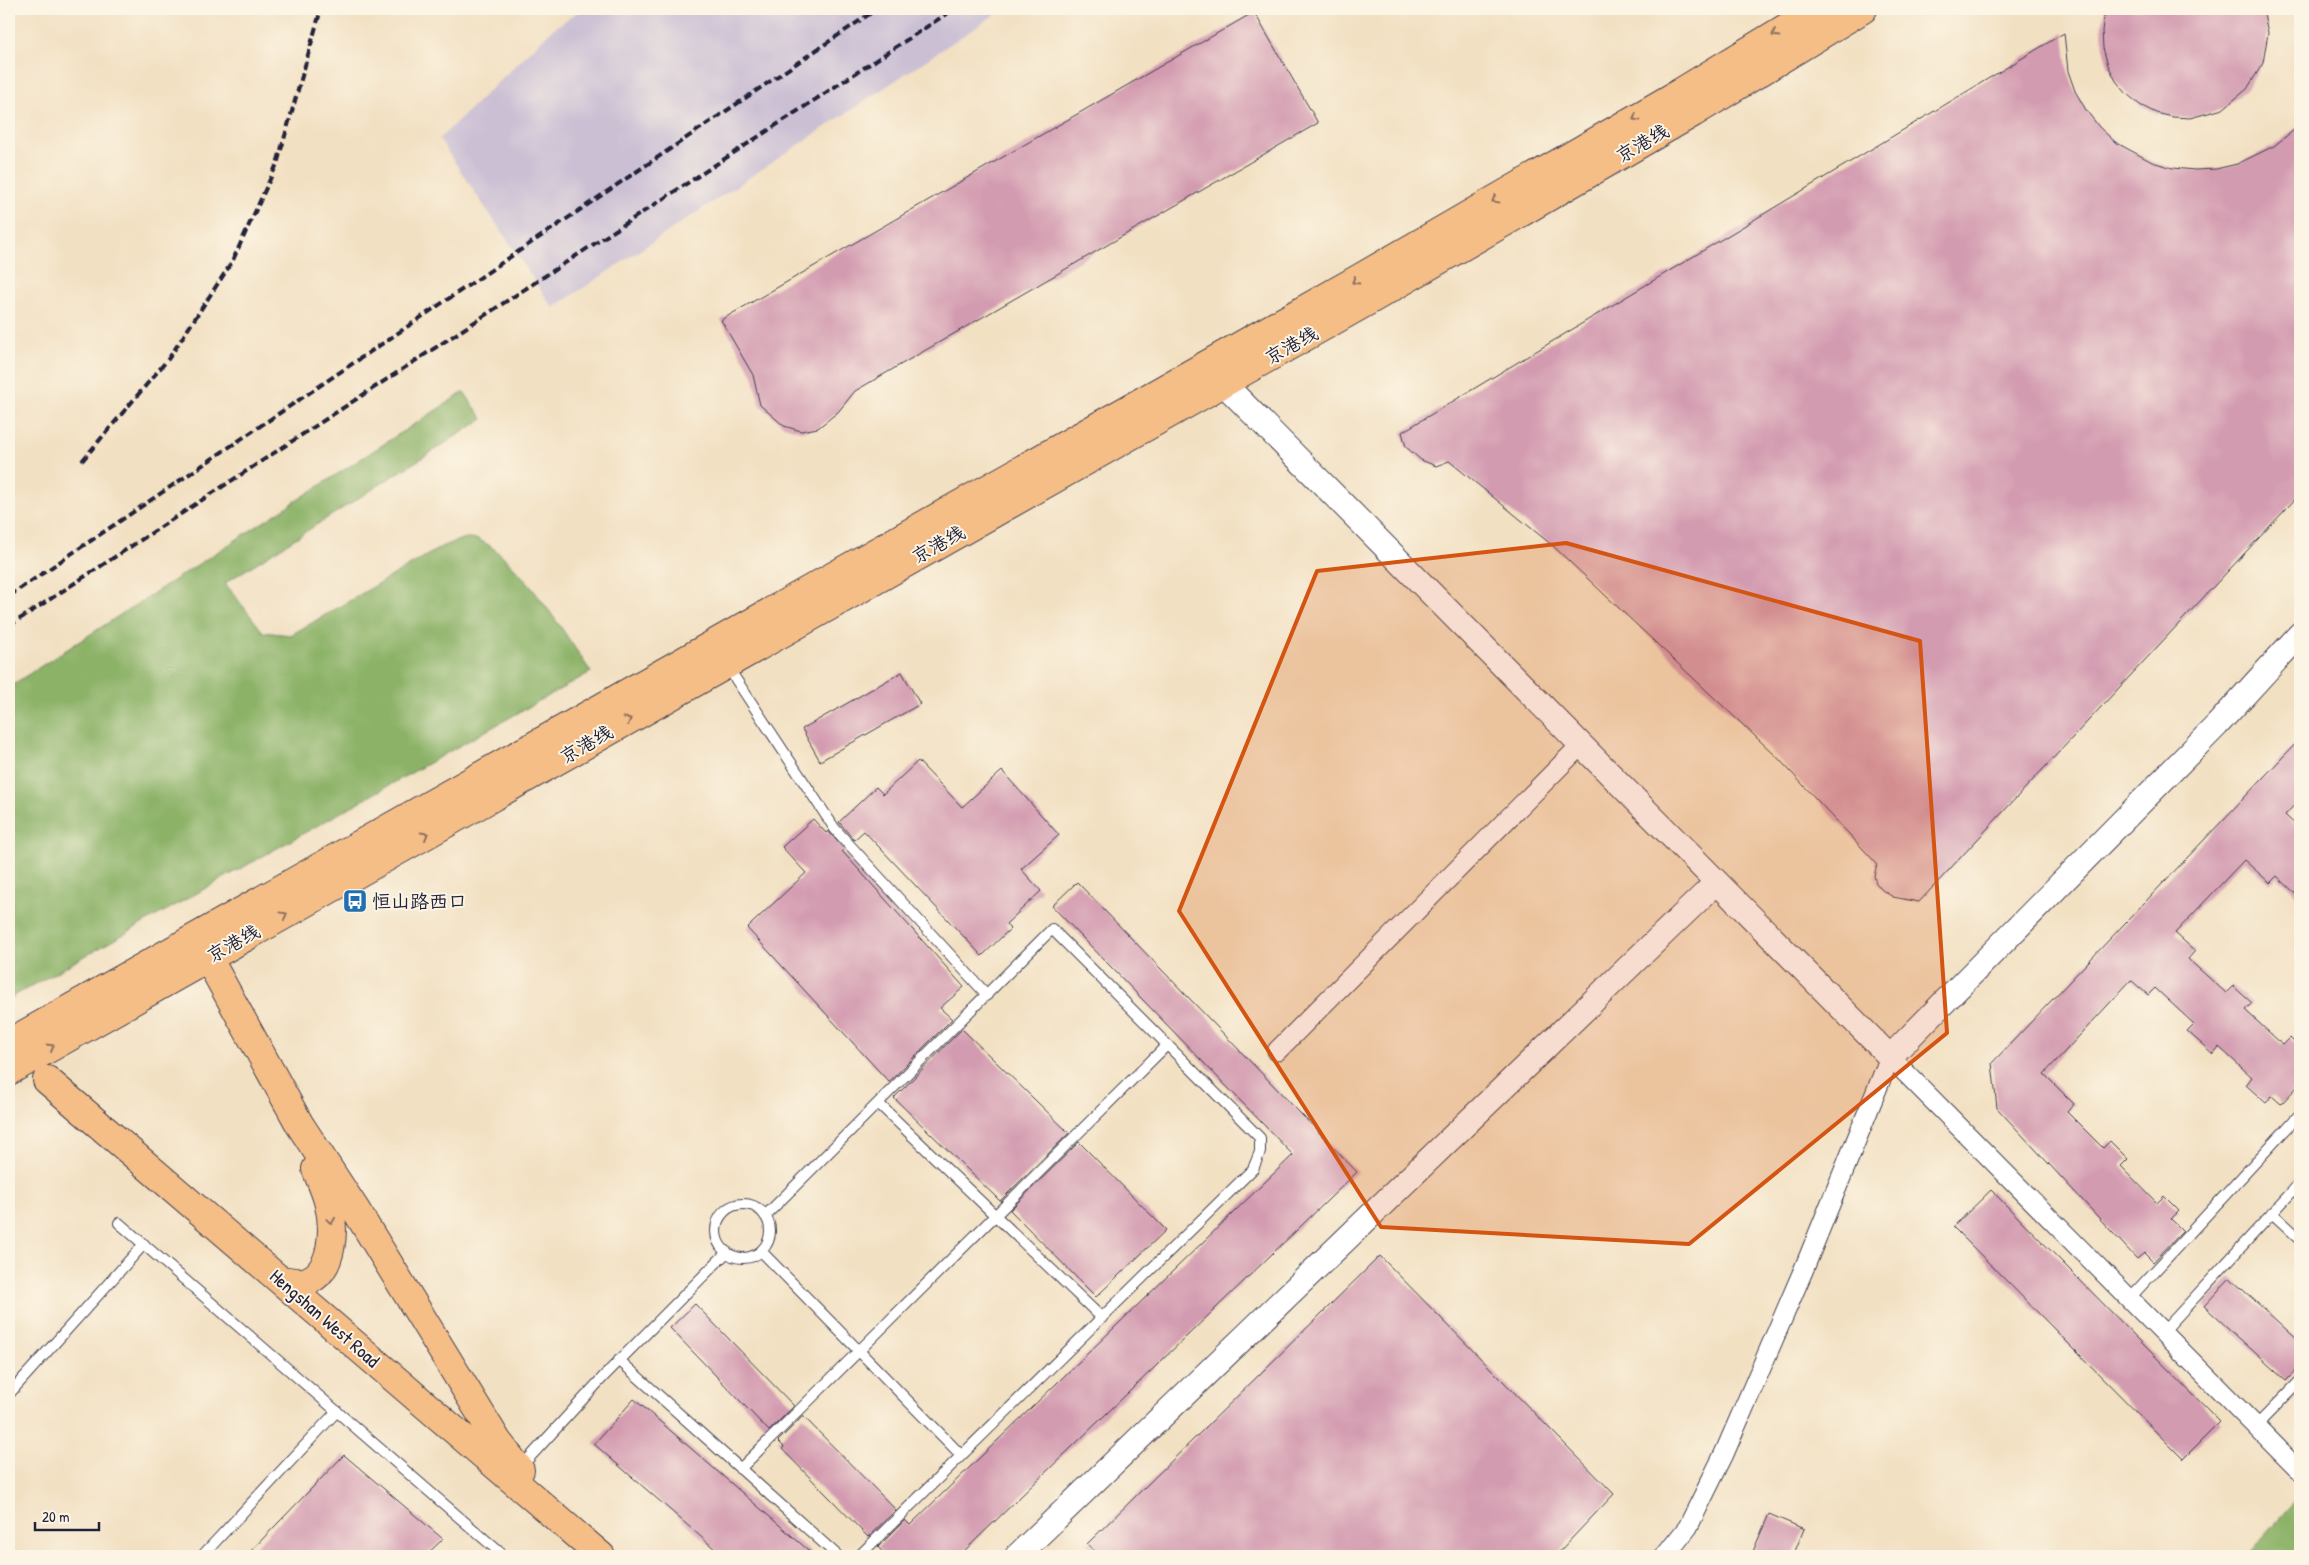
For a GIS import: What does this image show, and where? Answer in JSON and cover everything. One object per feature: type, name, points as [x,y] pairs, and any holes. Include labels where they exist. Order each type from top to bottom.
[{"type":"main road","name":"京港线","points":[[9,1043],[1358,279],[1681,92],[1817,9]]},
{"type":"main road","name":"京港线","points":[[9,1071],[1223,383],[1693,113],[1863,9]]},
{"type":"main road","points":[[208,958],[300,1125],[382,1253],[498,1442],[561,1522]]},
{"type":"main road","name":"Hengshan West Road","points":[[47,1080],[602,1556]]},
{"type":"main road","points":[[281,1280],[302,1282],[314,1278],[323,1268],[328,1257],[332,1234],[328,1202],[300,1125]]},
{"type":"street","points":[[1223,383],[2298,1469]]},
{"type":"street","points":[[1666,1556],[1688,1528],[1724,1454],[1803,1271],[1890,1057],[2217,725],[2300,634]]},
{"type":"street","points":[[1277,1051],[1581,745]]},
{"type":"street","points":[[1017,1556],[1717,882]]},
{"type":"lane","points":[[726,665],[835,829],[987,995]]},
{"type":"lane","points":[[765,1216],[1052,929],[1260,1138],[1260,1152],[1253,1169],[859,1556]]},
{"type":"lane","points":[[740,1468],[1167,1044]]},
{"type":"lane","points":[[878,1104],[1102,1318]]},
{"type":"lane","points":[[2129,1299],[2300,1114]]},
{"type":"lane","points":[[2162,1332],[2300,1183]]},
{"type":"lane","points":[[745,1204],[755,1206],[765,1216],[770,1230],[769,1240],[760,1251],[748,1257],[738,1257],[727,1252],[718,1241],[717,1223],[728,1208],[745,1204]]},
{"type":"lane","points":[[2272,1213],[2300,1239]]},
{"type":"lane","points":[[119,1222],[504,1556]]},
{"type":"lane","points":[[9,1394],[144,1244]]},
{"type":"lane","points":[[760,1251],[962,1455]]},
{"type":"lane","points":[[519,1469],[619,1360],[727,1252]]},
{"type":"lane","points":[[619,1360],[838,1556]]},
{"type":"lane","points":[[2256,1426],[2300,1381]]},
{"type":"lane","points":[[202,1556],[337,1411]]},
{"type":"highlighted area","points":[[1566,543],[1920,641],[1947,1033],[1689,1244],[1381,1227],[1179,911],[1317,571]]},
{"type":"shaded area","points":[[582,9],[1003,9],[553,308],[439,139],[553,29]]},
{"type":"green space","points":[[464,392],[483,419],[225,583],[263,632],[291,635],[443,546],[469,538],[484,543],[501,555],[519,572],[553,616],[591,672],[12,997],[9,994],[9,687]]},
{"type":"green space","points":[[2300,1496],[2300,1556],[2246,1556]]},
{"type":"building","points":[[2105,9],[2263,9],[2268,33],[2263,63],[2247,89],[2223,109],[2190,118],[2156,113],[2140,105],[2127,94],[2116,81],[2108,65],[2103,48],[2102,31]]},
{"type":"building","points":[[1254,12],[1318,123],[855,391],[838,412],[818,428],[801,431],[784,426],[760,405],[753,375],[721,320]]},
{"type":"building","points":[[2064,33],[2068,71],[2075,91],[2086,110],[2099,127],[2115,142],[2152,162],[2173,168],[2195,170],[2216,169],[2237,164],[2274,146],[2300,125],[2300,494],[1919,902],[1893,897],[1882,890],[1876,883],[1874,876],[1877,864],[1776,756],[1553,546],[1449,461],[1436,466],[1421,460],[1406,447],[1402,432]]},
{"type":"building","points":[[902,672],[920,704],[820,761],[802,729]]},
{"type":"building","points":[[2300,739],[2300,799],[2285,815],[2300,829],[2300,898],[2277,876],[2270,883],[2244,860],[2175,933],[2195,951],[2188,959],[2226,993],[2233,986],[2252,1003],[2245,1010],[2283,1045],[2290,1038],[2300,1048],[2300,1084],[2281,1104],[2272,1096],[2266,1103],[2246,1085],[2252,1077],[2219,1047],[2213,1054],[2187,1031],[2194,1024],[2155,988],[2148,995],[2131,980],[2044,1074],[2074,1104],[2067,1112],[2103,1148],[2110,1141],[2128,1159],[2121,1166],[2157,1203],[2164,1196],[2179,1211],[2171,1219],[2183,1231],[2153,1262],[2144,1253],[2137,1259],[1997,1108],[1992,1063]]},
{"type":"building","points":[[918,761],[962,807],[1002,771],[1059,835],[1021,869],[1041,891],[1006,924],[1010,929],[982,956],[864,831],[854,840],[839,822],[876,787],[883,794]]},
{"type":"building","points":[[813,819],[826,833],[828,831],[844,849],[842,851],[964,987],[940,1008],[952,1019],[889,1082],[747,928],[806,873],[782,847]]},
{"type":"building","points":[[1077,882],[1357,1172],[959,1556],[886,1556],[878,1547],[905,1520],[910,1525],[1293,1155],[1052,906]]},
{"type":"building","points":[[962,1029],[1069,1133],[1000,1201],[894,1098]]},
{"type":"building","points":[[1079,1142],[1166,1230],[1096,1297],[1010,1210]]},
{"type":"building","points":[[1991,1190],[2220,1422],[2183,1459],[1953,1227]]},
{"type":"building","points":[[1380,1256],[1614,1494],[1555,1556],[1100,1556],[1087,1544]]},
{"type":"building","points":[[2230,1278],[2300,1342],[2300,1366],[2286,1381],[2204,1306]]},
{"type":"building","points":[[695,1304],[794,1406],[769,1431],[670,1328]]},
{"type":"building","points":[[634,1399],[815,1556],[723,1556],[594,1444]]},
{"type":"building","points":[[803,1416],[896,1510],[868,1537],[782,1449],[784,1447],[778,1441]]},
{"type":"building","points":[[344,1455],[443,1539],[425,1556],[246,1556]]},
{"type":"building","points":[[1769,1514],[1804,1529],[1793,1556],[1751,1556]]},
{"type":"railway","points":[[82,461],[169,358],[232,262],[277,164],[321,9]]},
{"type":"railway","points":[[9,596],[877,9]]},
{"type":"railway","points":[[9,626],[954,9]]},
{"type":"place","name":"恒山路西口","points":[[355,901]]}]
